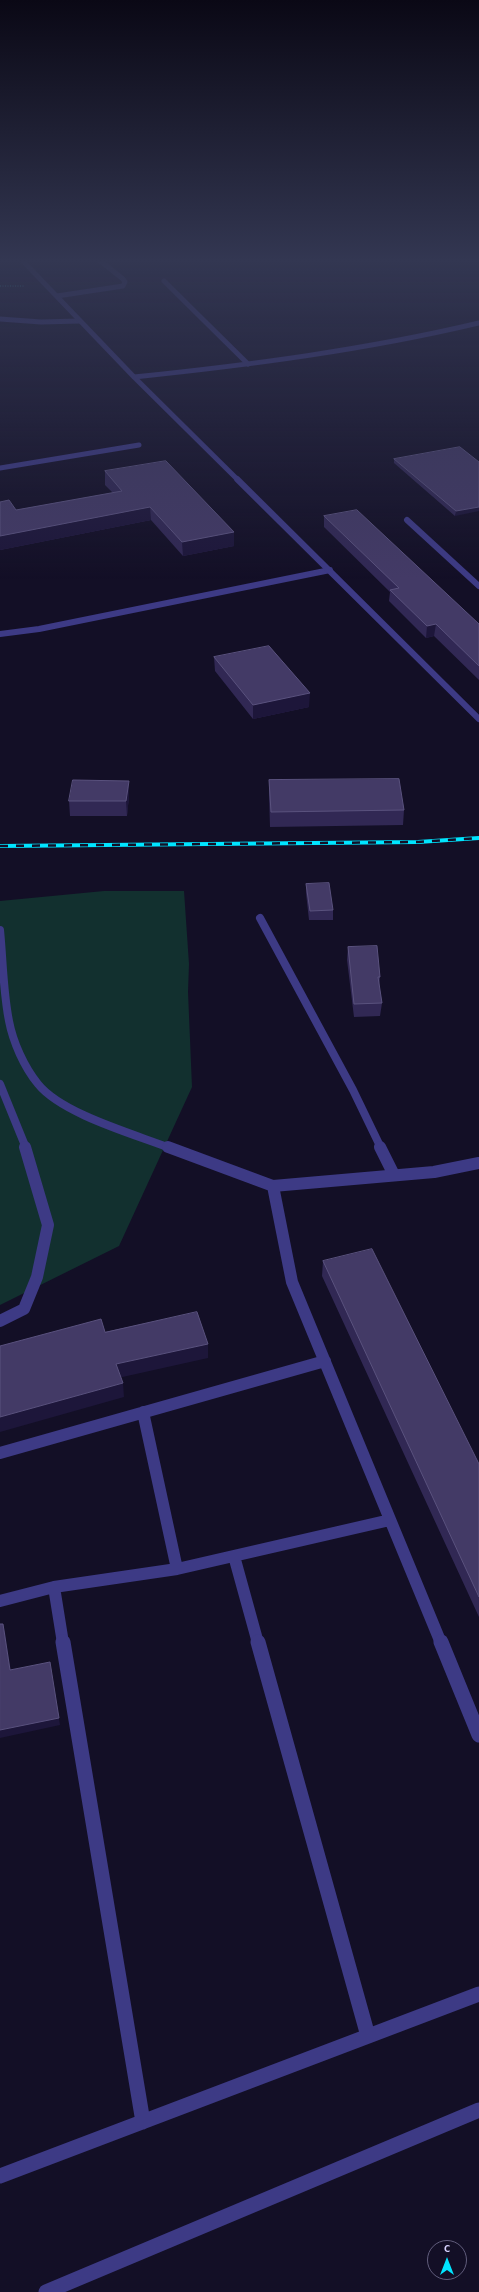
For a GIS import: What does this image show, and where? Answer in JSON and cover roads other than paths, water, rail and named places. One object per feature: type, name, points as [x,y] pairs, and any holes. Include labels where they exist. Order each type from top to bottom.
[{"type":"street","points":[[123,366],[479,719]]},
{"type":"street","points":[[134,377],[231,366]]},
{"type":"street","points":[[0,468],[139,445]]},
{"type":"street","points":[[407,520],[479,586]]},
{"type":"street","points":[[0,634],[39,629],[330,570]]},
{"type":"street","points":[[260,918],[353,1090],[394,1175]]},
{"type":"street","points":[[0,930],[10,1021],[20,1054],[38,1084],[58,1101],[96,1120],[273,1186],[434,1172],[479,1163]]},
{"type":"street","points":[[0,1084],[23,1138],[48,1225],[37,1277],[24,1308],[0,1321]]},
{"type":"street","points":[[273,1186],[292,1282],[479,1735]]},
{"type":"street","points":[[0,1453],[325,1361]]},
{"type":"street","points":[[143,1412],[177,1569]]},
{"type":"street","points":[[0,1601],[54,1587],[177,1569],[390,1520]]},
{"type":"street","points":[[234,1556],[368,2036]]},
{"type":"street","points":[[54,1587],[142,2122]]},
{"type":"street","points":[[0,2176],[479,1994]]},
{"type":"street","points":[[46,2292],[479,2110]]},
{"type":"railway","points":[[0,846],[418,842],[479,838]]}]
